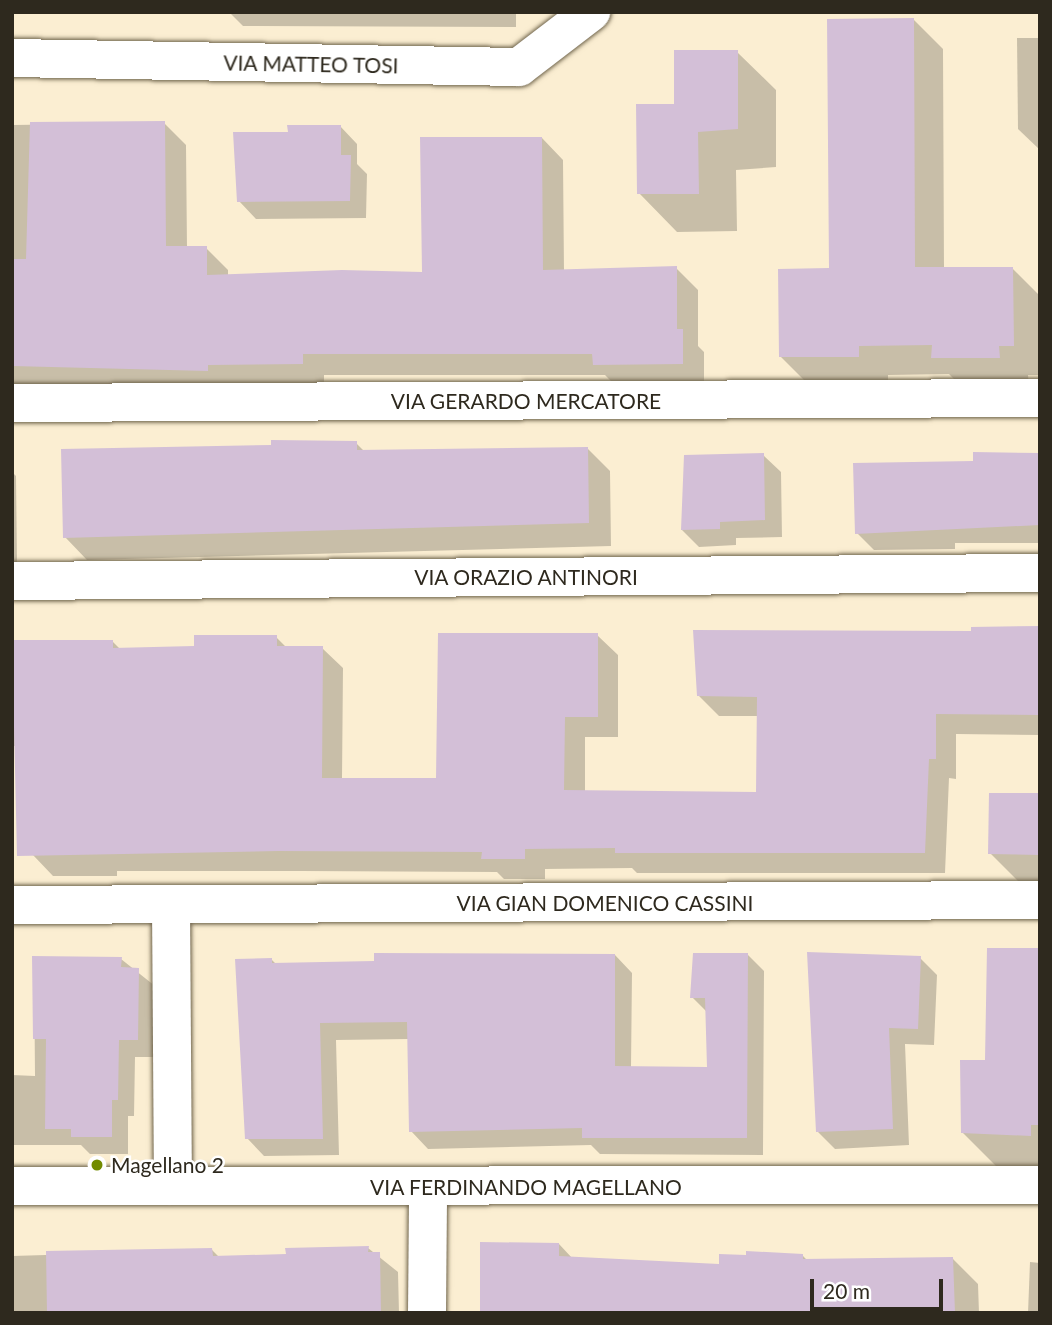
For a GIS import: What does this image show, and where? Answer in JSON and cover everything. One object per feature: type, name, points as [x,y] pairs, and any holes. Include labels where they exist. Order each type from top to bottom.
[{"type":"street","name":"VIA MATTEO TOSI","points":[[12,58],[519,67],[591,12]]},
{"type":"street","name":"VIA GERARDO MERCATORE","points":[[12,402],[1040,398]]},
{"type":"street","name":"VIA ORAZIO ANTINORI","points":[[12,581],[1040,573]]},
{"type":"street","name":"VIA GIAN DOMENICO CASSINI","points":[[12,905],[1040,901]]},
{"type":"street","points":[[171,905],[173,1186]]},
{"type":"street","name":"VIA FERDINANDO MAGELLANO","points":[[12,1186],[1040,1185]]},
{"type":"street","points":[[426,1313],[428,1187]]},
{"type":"building","points":[[914,18],[915,267],[1013,267],[1014,346],[999,346],[1000,358],[931,358],[932,345],[859,346],[859,357],[779,357],[778,269],[829,268],[827,19]]},
{"type":"building","points":[[674,50],[738,50],[738,129],[698,132],[699,194],[637,194],[636,104],[674,104]]},
{"type":"building","points":[[165,121],[166,246],[207,246],[207,275],[342,270],[422,272],[420,137],[542,137],[543,270],[677,266],[677,329],[683,329],[683,364],[593,365],[592,354],[303,354],[303,364],[208,365],[208,371],[12,366],[12,259],[26,259],[30,122]]},
{"type":"building","points":[[287,125],[341,125],[341,155],[351,155],[350,201],[237,202],[233,132],[288,132]]},
{"type":"building","points":[[271,440],[357,441],[357,450],[588,447],[589,523],[63,538],[61,449],[271,445]]},
{"type":"building","points":[[973,452],[1040,453],[1040,525],[855,534],[853,463],[973,461]]},
{"type":"building","points":[[764,453],[765,520],[720,522],[720,529],[681,530],[684,455]]},
{"type":"building","points":[[1040,626],[1040,715],[936,714],[936,759],[929,759],[925,853],[615,853],[615,848],[525,849],[525,859],[481,859],[482,852],[278,851],[17,856],[12,640],[113,640],[113,648],[194,646],[194,635],[277,635],[277,646],[323,646],[322,778],[436,778],[438,633],[598,633],[598,717],[565,717],[564,790],[756,792],[757,697],[697,696],[693,630],[971,631],[971,627]]},
{"type":"building","points":[[989,793],[1040,793],[1040,855],[988,854]]},
{"type":"building","points":[[987,948],[1040,948],[1040,1125],[1031,1125],[1031,1136],[961,1133],[960,1060],[985,1060]]},
{"type":"building","points":[[807,952],[921,956],[918,1029],[889,1028],[893,1129],[816,1132]]},
{"type":"building","points":[[374,953],[615,954],[615,1066],[707,1067],[705,998],[690,998],[693,953],[748,953],[747,1138],[582,1138],[582,1128],[409,1132],[407,1022],[320,1023],[323,1139],[245,1139],[235,959],[272,958],[272,963],[374,961]]},
{"type":"building","points":[[32,956],[122,957],[121,967],[139,968],[138,1040],[119,1040],[118,1100],[112,1100],[112,1137],[71,1137],[71,1129],[45,1129],[46,1039],[33,1039]]},
{"type":"building","points":[[480,1242],[559,1243],[559,1256],[719,1264],[719,1254],[746,1255],[746,1251],[803,1254],[803,1259],[953,1257],[955,1313],[480,1313]]},
{"type":"building","points":[[369,1246],[368,1252],[380,1252],[381,1313],[47,1313],[46,1251],[212,1248],[213,1256],[286,1254],[285,1248]]},
{"type":"place","name":"Magellano 2","points":[[97,1165]]}]
